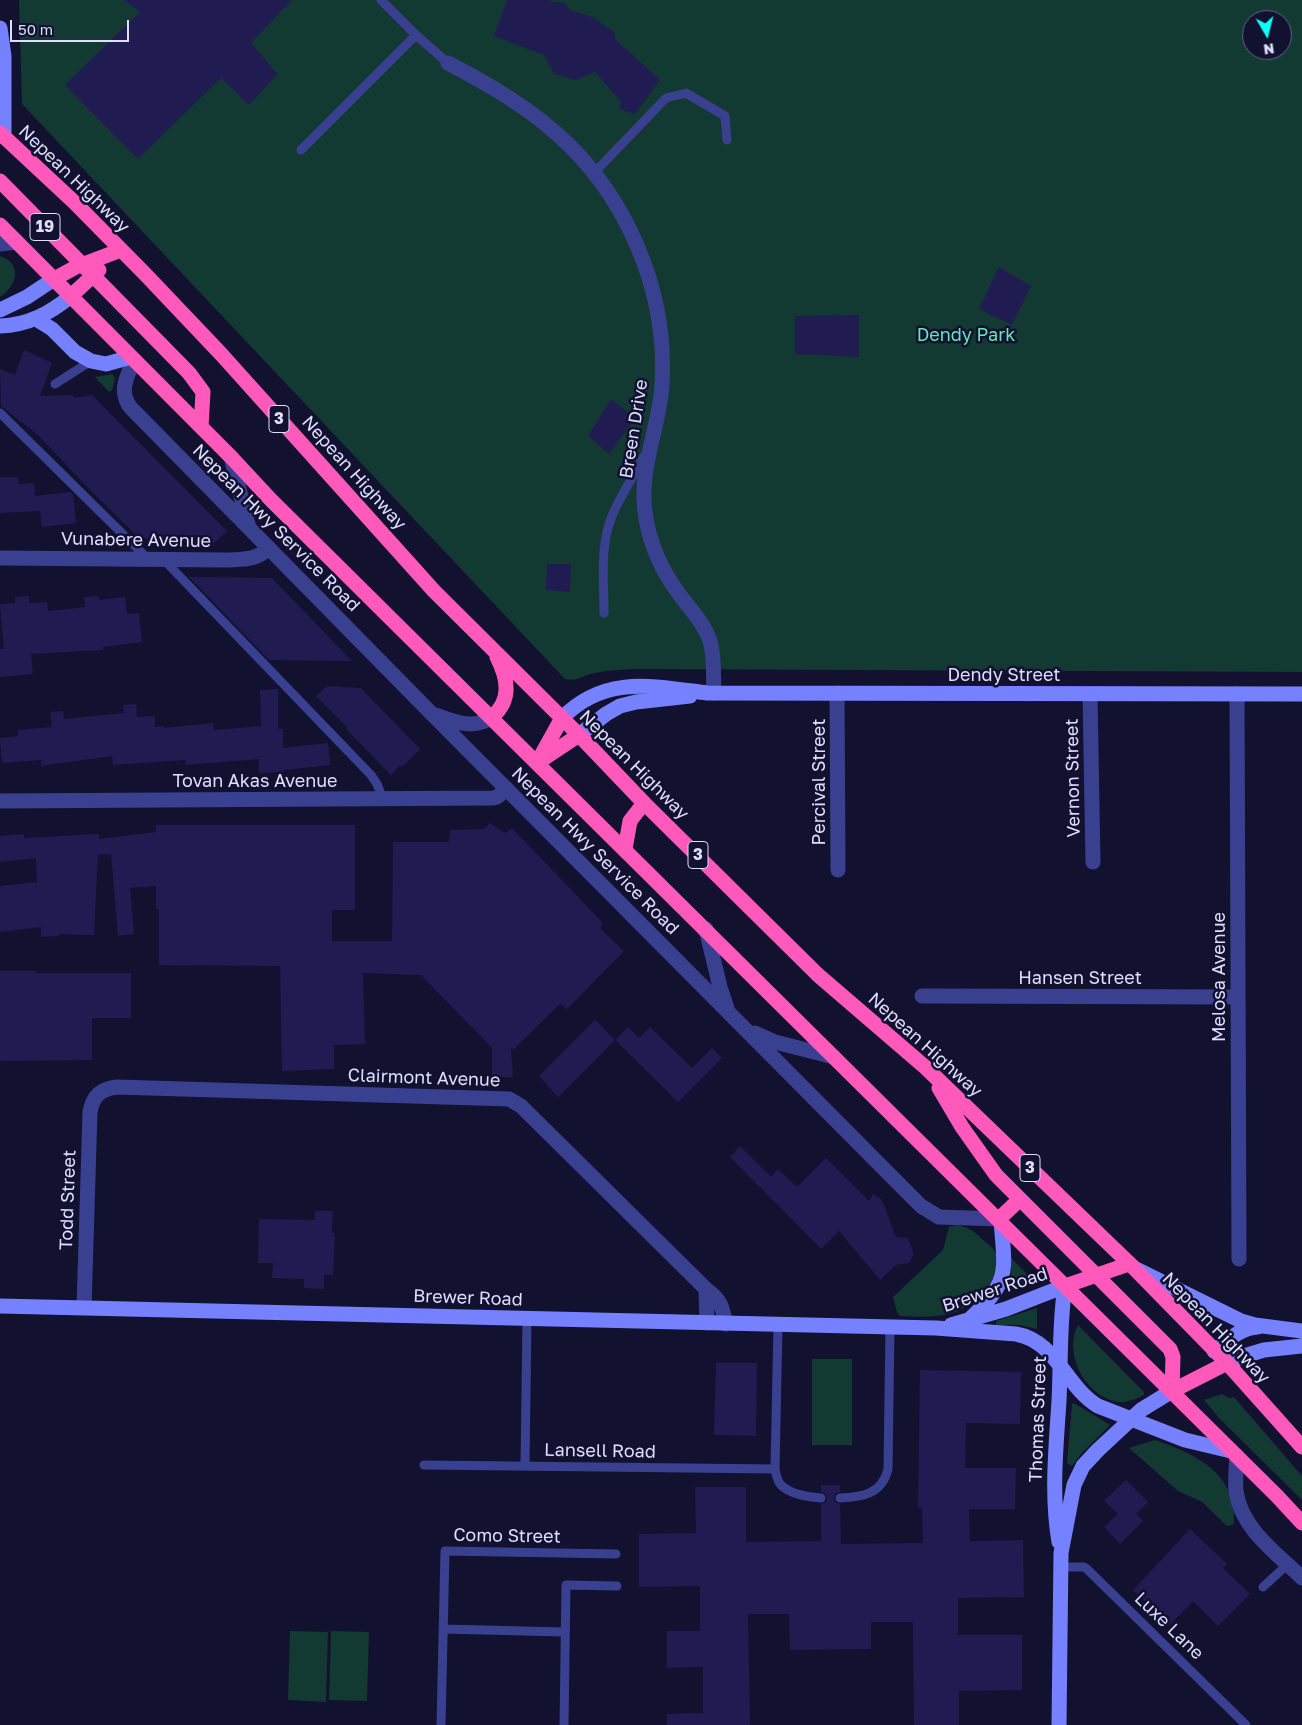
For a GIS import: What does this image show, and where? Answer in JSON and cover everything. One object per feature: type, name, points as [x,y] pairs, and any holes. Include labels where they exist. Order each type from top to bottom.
[{"type":"highway","name":"Nepean Highway","points":[[2,135],[74,202],[221,354],[434,591],[562,718],[644,803],[818,975],[930,1072],[1131,1266],[1227,1364],[1302,1447]]},
{"type":"highway","name":"19","points":[[0,181],[175,359],[203,392],[201,427]]},
{"type":"highway","points":[[0,225],[231,457],[271,500],[1000,1220],[1302,1523]]},
{"type":"highway","points":[[54,280],[87,270],[121,250]]},
{"type":"highway","points":[[71,296],[87,270]]},
{"type":"highway","points":[[492,649],[503,669],[506,689],[502,706],[492,717]]},
{"type":"highway","points":[[538,762],[562,718]]},
{"type":"highway","points":[[538,762],[578,735]]},
{"type":"highway","points":[[625,849],[630,821],[644,803]]},
{"type":"highway","points":[[930,1072],[962,1127],[996,1174],[1171,1350],[1173,1360],[1172,1391]]},
{"type":"highway","points":[[1000,1220],[1020,1199]]},
{"type":"highway","points":[[1065,1286],[1131,1266]]},
{"type":"highway","points":[[1172,1391],[1227,1364]]},
{"type":"street","points":[[0,28],[4,56],[2,135]]},
{"type":"street","name":"Breen Drive","points":[[448,63],[498,89],[556,133],[586,163],[611,196],[640,251],[652,287],[657,310],[662,385],[644,476],[645,517],[650,537],[664,571],[705,630],[710,642],[713,660],[710,693]]},
{"type":"street","points":[[0,244],[17,242]]},
{"type":"street","points":[[0,310],[27,297],[54,280]]},
{"type":"street","points":[[0,326],[20,324],[36,319],[52,311],[71,296]]},
{"type":"street","points":[[36,319],[52,329],[75,352],[91,361],[106,364],[133,358]]},
{"type":"street","name":"Nepean Hwy Service Road","points":[[133,358],[124,386],[128,404],[250,530],[906,1191],[930,1212],[943,1218],[1000,1220]]},
{"type":"street","points":[[231,457],[250,530]]},
{"type":"street","name":"Vunabere Avenue","points":[[0,558],[249,559],[260,556],[269,548]]},
{"type":"street","name":"Dendy Street","points":[[562,718],[574,706],[586,698],[602,691],[619,688],[655,687],[710,693],[1302,694]]},
{"type":"street","name":"Dendy Street","points":[[578,735],[620,706],[636,702],[710,693]]},
{"type":"street","name":"Percival Street","points":[[837,693],[838,870]]},
{"type":"street","name":"Vernon Street","points":[[1090,694],[1093,862]]},
{"type":"street","name":"Melosa Avenue","points":[[1237,694],[1237,997],[1240,1259]]},
{"type":"street","name":"Nepean Hwy Service Road","points":[[430,712],[464,724],[482,723],[492,717]]},
{"type":"street","name":"Tovan Akas Avenue","points":[[0,801],[493,798],[498,797],[507,789]]},
{"type":"street","name":"Nepean Hwy Service Road","points":[[706,930],[720,987],[726,1006],[732,1016]]},
{"type":"street","name":"Hansen Street","points":[[922,996],[1237,997]]},
{"type":"street","name":"Nepean Hwy Service Road","points":[[745,1028],[774,1042],[834,1057]]},
{"type":"street","name":"Clairmont Avenue","points":[[96,1096],[107,1088],[117,1087],[509,1099],[521,1106],[706,1289],[718,1298],[726,1324]]},
{"type":"street","name":"Todd Street","points":[[84,1307],[90,1112],[96,1096]]},
{"type":"street","points":[[968,1320],[990,1298],[1001,1279],[1004,1262],[1000,1220]]},
{"type":"street","points":[[1131,1266],[1241,1321],[1272,1328]]},
{"type":"street","name":"Brewer Road","points":[[936,1328],[1006,1309],[1065,1286]]},
{"type":"street","name":"Thomas Street","points":[[1059,1725],[1061,1560],[1054,1497],[1061,1321],[1065,1286]]},
{"type":"street","points":[[706,1289],[707,1324]]},
{"type":"street","name":"Brewer Road","points":[[0,1306],[936,1328],[1024,1336],[1033,1339],[1044,1347],[1090,1401],[1130,1420],[1234,1454]]},
{"type":"street","points":[[1214,1351],[1235,1334],[1255,1327],[1302,1331]]},
{"type":"street","points":[[1227,1364],[1264,1350],[1302,1346]]},
{"type":"street","name":"Thomas Street","points":[[1061,1560],[1073,1490],[1079,1473],[1090,1458],[1130,1420],[1147,1406],[1172,1391]]},
{"type":"street","points":[[1234,1454],[1236,1491],[1242,1513],[1250,1526],[1302,1578]]},
{"type":"lane","points":[[382,0],[416,36],[448,63]]},
{"type":"lane","points":[[302,150],[416,36]]},
{"type":"lane","points":[[594,173],[666,98],[686,93],[725,116],[727,140]]},
{"type":"lane","points":[[55,384],[91,361]]},
{"type":"lane","points":[[0,412],[148,560]]},
{"type":"lane","points":[[604,613],[607,532],[616,506],[650,442]]},
{"type":"lane","points":[[164,560],[371,776],[377,784],[383,799]]},
{"type":"lane","points":[[525,1466],[527,1319]]},
{"type":"lane","points":[[778,1325],[775,1469],[777,1478],[782,1486],[808,1497],[821,1498]]},
{"type":"lane","points":[[840,1498],[864,1496],[881,1485],[888,1469],[890,1327]]},
{"type":"lane","name":"Lansell Road","points":[[424,1465],[775,1469]]},
{"type":"lane","name":"Como Street","points":[[441,1725],[445,1551],[616,1554]]},
{"type":"lane","name":"Luxe Lane","points":[[1061,1560],[1087,1569],[1246,1725]]},
{"type":"lane","points":[[1263,1587],[1288,1564]]},
{"type":"lane","points":[[564,1725],[566,1585],[617,1586]]},
{"type":"lane","points":[[443,1629],[564,1632]]},
{"type":"green space","name":"Dendy Park","points":[[19,0],[1302,0],[1302,672],[634,669],[606,671],[577,679],[565,679],[22,104]]},
{"type":"green space","points":[[0,256],[12,264],[15,275],[10,287],[0,297]]},
{"type":"green space","points":[[112,374],[115,378],[112,390],[109,392],[95,377]]},
{"type":"green space","points":[[956,1225],[973,1232],[994,1250],[997,1268],[994,1277],[974,1301],[958,1311],[937,1316],[900,1316],[893,1297],[943,1250],[949,1227]]},
{"type":"green space","points":[[1011,1258],[1033,1280],[1007,1290],[1011,1275]]},
{"type":"green space","points":[[1037,1308],[1037,1329],[1019,1325],[996,1325],[996,1321]]},
{"type":"green space","points":[[1078,1325],[1144,1392],[1144,1395],[1128,1401],[1118,1402],[1096,1392],[1087,1383],[1075,1361],[1074,1336]]},
{"type":"green space","points":[[812,1359],[852,1359],[852,1445],[812,1445]]},
{"type":"green space","points":[[1222,1394],[1229,1398],[1234,1397],[1302,1476],[1302,1500],[1219,1418],[1204,1400]]},
{"type":"green space","points":[[1074,1403],[1110,1425],[1081,1454],[1072,1466],[1067,1463],[1072,1404]]},
{"type":"green space","points":[[1155,1440],[1199,1460],[1222,1479],[1229,1492],[1233,1507],[1234,1524],[1227,1526],[1202,1502],[1178,1491],[1129,1448]]},
{"type":"green space","points":[[290,1631],[328,1632],[326,1702],[288,1700]]},
{"type":"green space","points":[[331,1631],[369,1632],[367,1701],[329,1700]]},
{"type":"building","points":[[124,0],[292,0],[251,43],[278,74],[249,105],[221,78],[138,159],[65,85],[140,12]]},
{"type":"building","points":[[507,0],[564,2],[570,10],[592,17],[614,32],[616,40],[660,80],[635,114],[619,109],[621,102],[595,72],[576,80],[554,74],[544,55],[494,36]]},
{"type":"building","points":[[999,267],[1031,286],[1012,325],[979,309]]},
{"type":"building","points":[[859,315],[859,357],[795,354],[795,316]]},
{"type":"building","points":[[24,350],[52,363],[40,396],[72,395],[75,398],[92,395],[227,531],[214,543],[139,538],[38,435],[1,406],[0,369],[15,375]]},
{"type":"building","points":[[611,399],[635,418],[609,454],[588,436]]},
{"type":"building","points":[[0,477],[18,477],[19,484],[34,483],[35,496],[71,492],[73,494],[76,523],[42,527],[40,511],[0,513]]},
{"type":"building","points":[[547,564],[571,564],[570,592],[546,590]]},
{"type":"building","points":[[189,577],[272,578],[352,661],[269,660]]},
{"type":"building","points":[[29,596],[29,603],[47,602],[48,611],[85,607],[84,597],[99,596],[99,600],[125,597],[127,614],[139,613],[142,642],[103,647],[103,650],[31,654],[33,674],[0,677],[0,649],[4,649],[0,604],[15,603],[15,597]]},
{"type":"building","points":[[327,686],[361,688],[420,749],[391,775],[316,696]]},
{"type":"building","points":[[278,689],[278,729],[283,729],[283,748],[328,743],[330,765],[284,770],[284,772],[259,773],[259,759],[186,765],[185,760],[113,765],[112,756],[41,766],[41,760],[2,763],[0,738],[18,736],[18,730],[52,727],[50,712],[63,711],[64,719],[124,713],[123,705],[136,704],[137,717],[155,716],[155,727],[164,726],[164,728],[213,723],[214,730],[261,726],[260,690]]},
{"type":"building","points":[[490,823],[505,833],[512,828],[603,923],[600,928],[624,951],[567,1009],[560,1004],[513,1050],[511,1047],[513,1077],[492,1077],[492,1048],[421,975],[363,973],[365,1044],[334,1045],[334,1069],[282,1071],[280,966],[159,965],[159,909],[156,909],[156,886],[130,888],[134,934],[118,936],[111,854],[98,855],[94,935],[59,934],[59,936],[41,937],[41,927],[0,932],[0,886],[37,882],[36,858],[0,862],[0,836],[24,834],[24,838],[99,834],[99,839],[156,832],[156,825],[355,825],[355,910],[332,910],[332,941],[392,941],[393,842],[449,842],[450,830],[484,829]]},
{"type":"building","points":[[0,971],[131,973],[131,1018],[92,1018],[92,1060],[0,1061]]},
{"type":"building","points":[[595,1020],[615,1040],[558,1097],[539,1076]]},
{"type":"building","points":[[628,1027],[639,1038],[650,1027],[692,1068],[712,1048],[722,1058],[678,1102],[615,1040]]},
{"type":"building","points":[[740,1146],[771,1177],[778,1169],[797,1187],[826,1158],[869,1201],[873,1194],[882,1200],[896,1237],[908,1238],[914,1254],[909,1263],[896,1265],[880,1280],[839,1231],[821,1249],[730,1157]]},
{"type":"building","points":[[315,1211],[333,1211],[332,1233],[335,1233],[333,1275],[324,1275],[324,1289],[304,1288],[304,1279],[272,1278],[273,1263],[258,1263],[259,1219],[315,1220]]},
{"type":"building","points":[[716,1363],[757,1363],[756,1436],[714,1435]]},
{"type":"building","points":[[920,1370],[1021,1372],[1020,1424],[966,1423],[965,1468],[1016,1468],[1015,1509],[969,1509],[970,1541],[1023,1540],[1024,1597],[958,1598],[958,1635],[1022,1635],[1022,1690],[959,1691],[959,1725],[914,1725],[913,1622],[871,1622],[871,1649],[790,1650],[789,1614],[748,1614],[750,1725],[667,1725],[667,1714],[703,1713],[703,1667],[667,1668],[667,1631],[700,1631],[700,1586],[639,1587],[639,1534],[696,1533],[695,1487],[746,1487],[746,1542],[821,1541],[821,1504],[826,1502],[827,1498],[825,1493],[821,1492],[821,1485],[840,1485],[840,1492],[836,1493],[834,1498],[835,1502],[840,1504],[841,1544],[923,1543],[922,1508],[918,1508]]},
{"type":"building","points":[[1126,1480],[1148,1502],[1136,1514],[1143,1521],[1120,1544],[1104,1527],[1118,1514],[1104,1501]]},
{"type":"building","points":[[1190,1529],[1227,1564],[1223,1568],[1250,1594],[1218,1626],[1193,1601],[1170,1625],[1133,1590]]}]
